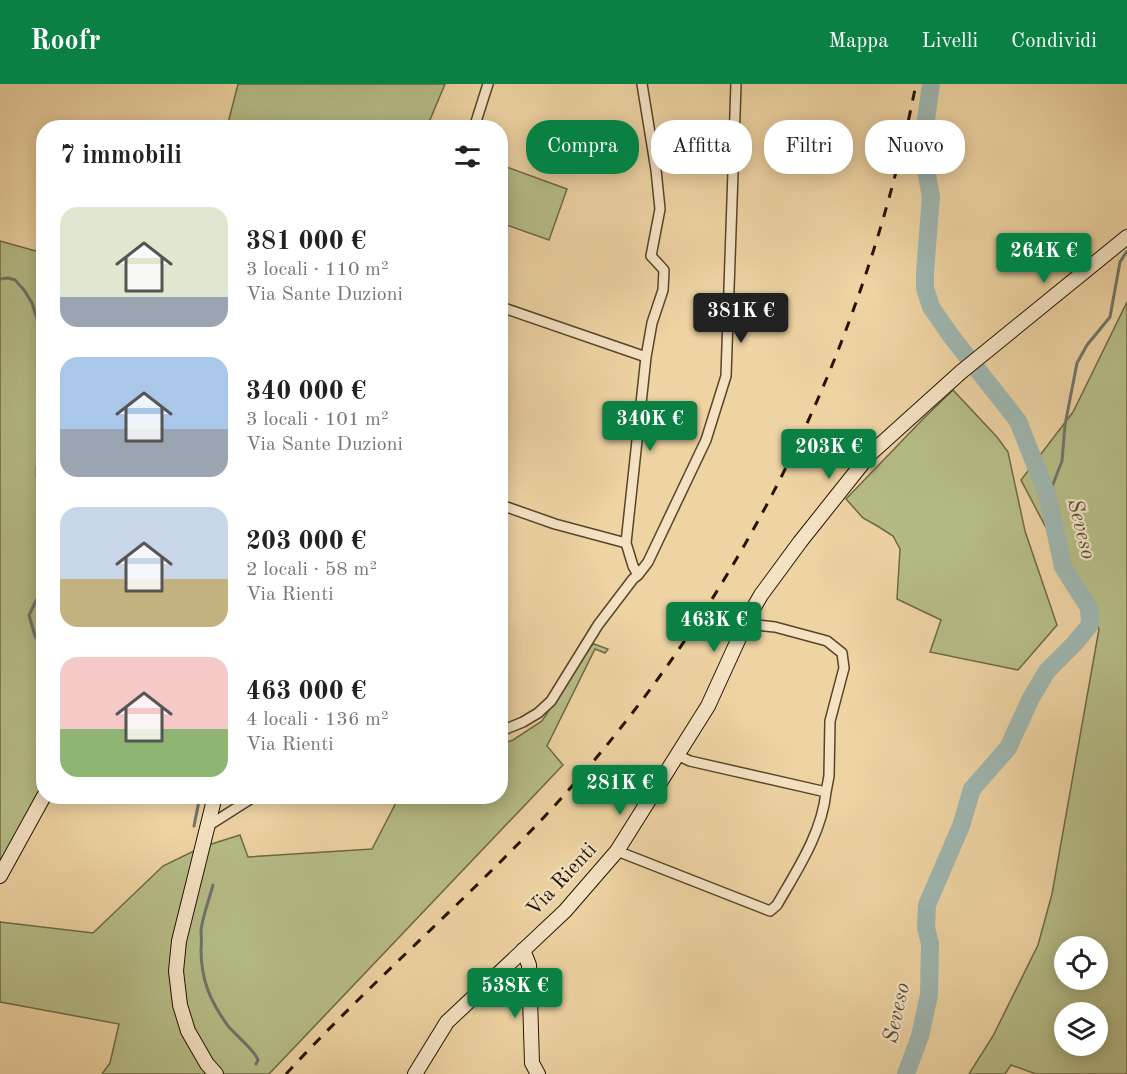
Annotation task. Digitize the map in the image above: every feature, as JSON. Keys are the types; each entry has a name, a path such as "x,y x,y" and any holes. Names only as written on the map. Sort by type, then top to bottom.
{"main road":[{"name":"Via Rienti","path":"415,1074 447,1022 565,911 617,851 708,706 761,595 870,454 961,372 1127,237"},
{"path":"0,876 40,804"},
{"path":"211,1069 188,1030 180,1005 176,970 179,941 213,804"},
{"path":"523,950 529,965 532,1063 538,1074"}],"street":[{"path":"477,120 488,84"},
{"path":"638,575 633,567 626,543 646,357 652,323 663,290 664,270 651,256 660,209 642,84"},
{"path":"508,728 538,713 551,701 598,626 648,562 706,440 726,376 736,84"},
{"path":"508,312 646,357"},
{"path":"508,508 626,543"},
{"path":"617,851 770,911 777,905 810,846 824,809 829,777 830,721 844,668 842,653 827,641 775,627 745,626"},
{"path":"677,755 690,761 826,792"},
{"path":"208,826 242,804"}],"green space":[{"path":"238,84 445,84 430,120 229,120"},
{"path":"508,168 567,189 549,240 508,225"},
{"path":"0,241 36,251 36,804 40,804 0,876"},
{"path":"1127,302 1127,1074 1036,1074 1011,1065 1005,1074 969,1074 993,1036 1038,945 1052,894 1099,629 1021,480 1073,412"},
{"path":"953,390 1008,452 1025,531 1057,625 1018,670 930,652 941,620 897,599 900,549 893,536 863,518 846,499"},
{"path":"594,644 608,649 605,653 595,649 547,746 563,765 269,1074 102,1074 110,1063 119,1024 0,1002 0,922 93,933 163,866 202,847 240,835 248,857 372,849 395,804 508,804 508,742 542,721"}],"waterway":[{"name":"Seveso","path":"906,1074 920,1036 929,995 930,943 926,928 927,905 961,826 972,789 1008,748 1031,698 1047,671 1074,644 1090,622 1089,608 1063,567 1048,497 1018,421 951,336 931,307 925,288 931,197 922,148 931,84"},
{"path":"1048,497 1062,461 1065,425 1077,363 1087,345 1110,317 1120,262 1127,251"},
{"path":"0,279 15,280 32,303 36,315"},
{"path":"36,601 29,615 36,637"},
{"path":"194,826 198,804"},
{"path":"213,885 201,930 201,960 205,980 222,1017 257,1057 256,1064"}],"railway":[{"path":"286,1074 546,815 614,736 676,653 732,566 782,475 825,382 862,285 892,186 916,84"}]}
